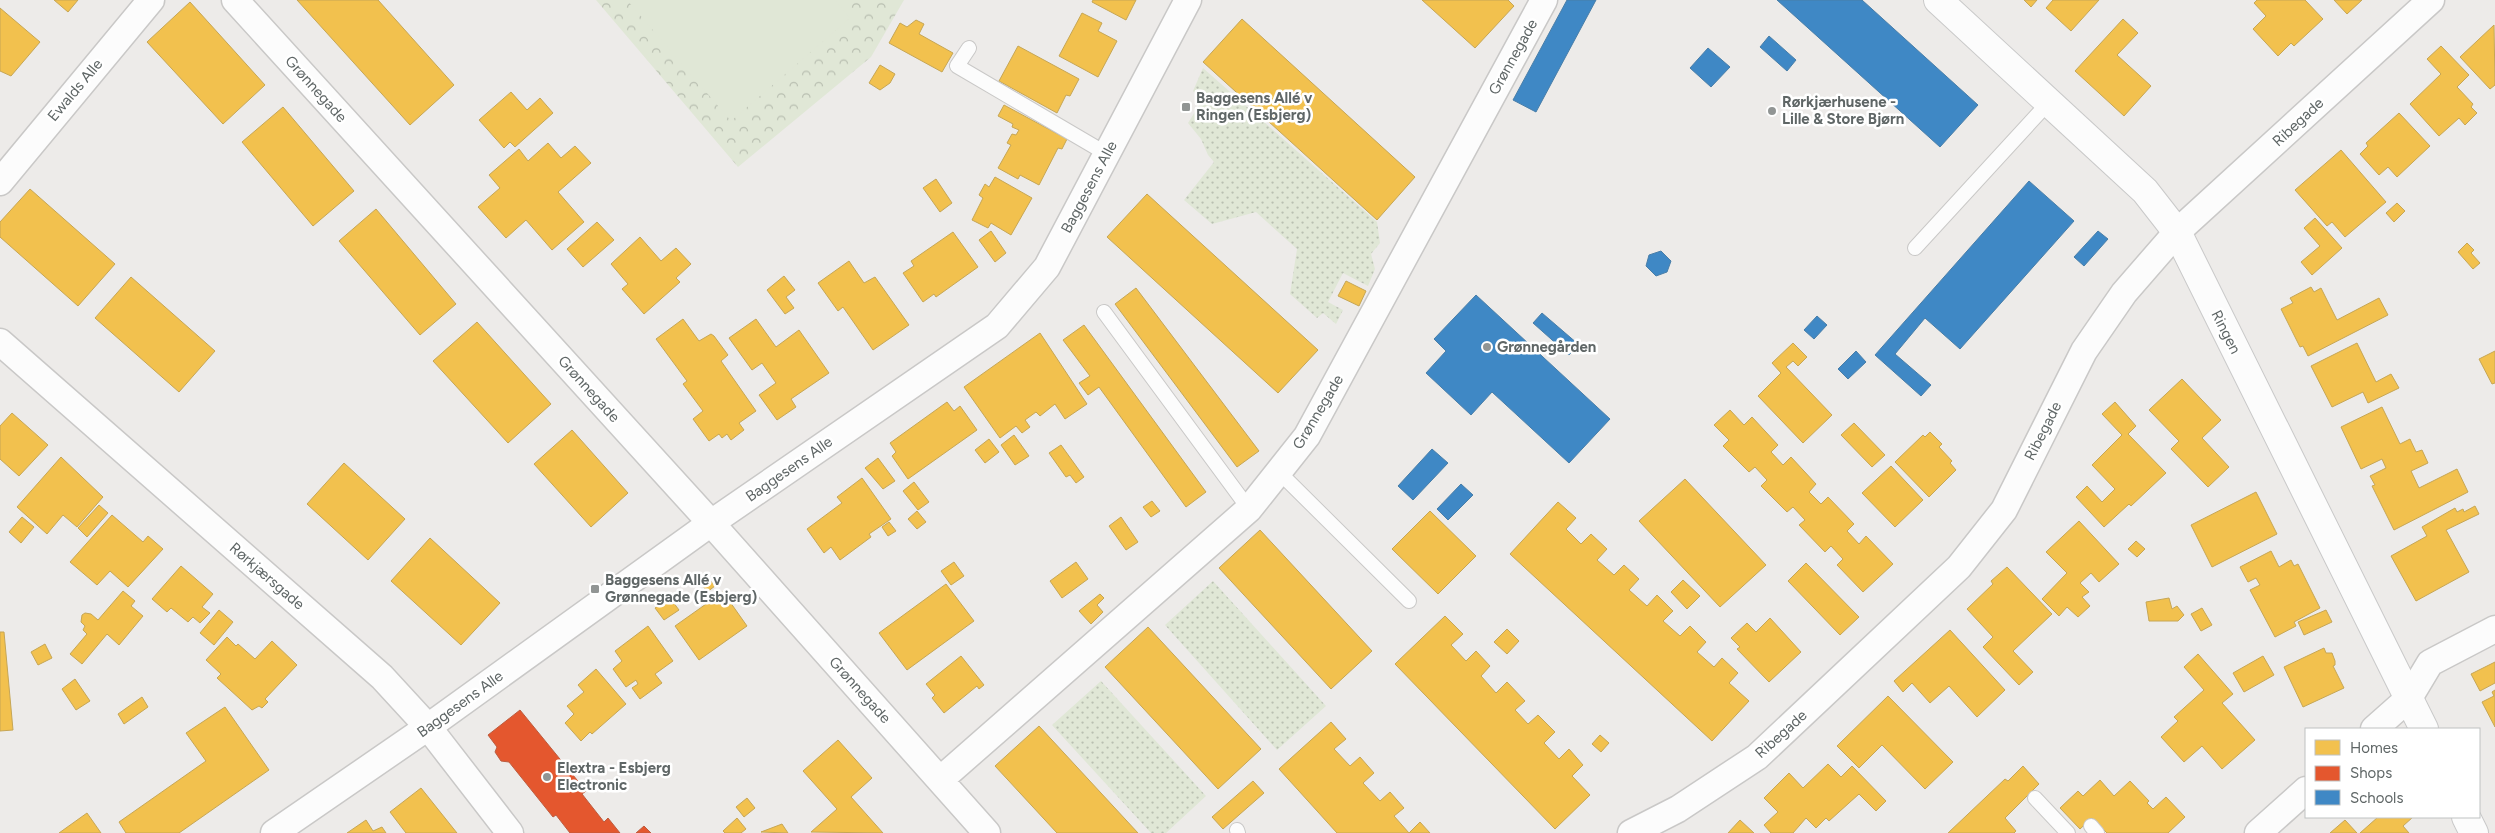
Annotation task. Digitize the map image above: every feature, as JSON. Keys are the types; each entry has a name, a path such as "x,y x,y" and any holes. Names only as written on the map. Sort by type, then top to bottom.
{"street":[{"name":"Ewalds Alle","path":"0,182 150,0"},
{"name":"Grønnegade","path":"235,0 711,523 987,833"},
{"name":"Baggesens Alle","path":"274,833 428,727 711,523 996,326 1047,267 1188,0"},
{"name":"Grønnegade","path":"940,780 1249,510 1307,436 1544,0"},
{"name":"Ringen","path":"1938,0 2145,191 2177,232 2424,728"},
{"name":"Ribegade","path":"1631,833 1678,809 1757,757 1959,567 2004,510 2084,351 2124,293 2177,232 2431,0"},
{"name":"Rørkjærsgade","path":"0,342 382,677 428,727 510,833"},
{"path":"2375,728 2409,698 2430,663 2495,629"},
{"path":"2258,833 2305,791"},
{"path":"2466,818 2474,833"}],"lane":[{"path":"969,48 957,66 1107,154"},
{"path":"1915,248 2048,102"},
{"path":"1104,312 1249,510"},
{"path":"1279,472 1410,601"},
{"path":"2035,798 2068,833"}],"green space":[{"path":"596,0 904,0 871,57 738,167"},
{"path":"627,0 835,0 850,18 731,121"},
{"path":"1203,68 1377,222 1380,243 1371,254 1375,269 1368,286 1343,273 1328,302 1343,310 1336,324 1323,313 1317,318 1290,294 1297,249 1256,212 1212,224 1184,200 1214,162 1208,155 1201,139 1188,123 1203,99 1193,91"},
{"path":"1213,581 1326,706 1277,750 1165,625"},
{"path":"1101,681 1206,796 1166,833 1151,833 1052,725"}],"building: Homes":[{"path":"54,0 78,0 68,12"},
{"path":"297,0 378,0 454,85 410,125"},
{"path":"1093,0 1136,0 1126,20 1092,2"},
{"path":"1422,0 1508,0 1514,6 1475,48"},
{"path":"2024,0 2037,0 2031,7"},
{"path":"2053,0 2099,0 2071,31 2046,8"},
{"path":"2257,0 2305,0 2323,19 2294,46 2291,43 2278,56 2253,29 2266,16 2254,3"},
{"path":"2334,0 2362,0 2347,14"},
{"path":"190,2 265,85 223,124 147,42"},
{"path":"0,8 40,42 11,76 0,71"},
{"path":"1082,13 1102,23 1098,31 1117,41 1098,77 1059,56"},
{"path":"1242,19 1415,177 1377,220 1203,62"},
{"path":"2123,19 2138,33 2117,55 2151,86 2124,116 2075,71"},
{"path":"916,20 924,24 919,34 953,53 942,72 889,43 900,23 907,27"},
{"path":"2494,25 2495,85 2490,89 2460,57"},
{"path":"1018,46 1079,79 1070,96 1066,95 1057,113 999,81"},
{"path":"2441,46 2469,75 2457,87 2473,104 2471,107 2477,113 2465,125 2459,118 2439,136 2410,104 2441,74 2427,59"},
{"path":"880,65 895,74 890,83 880,90 869,83"},
{"path":"511,92 527,110 540,98 553,113 515,147 510,142 504,148 479,120"},
{"path":"1004,105 1067,139 1062,149 1058,148 1039,185 1020,175 1018,179 998,168 1011,145 1007,143 1012,134 1016,135 1019,130 1012,127 1013,124 998,116"},
{"path":"283,107 354,191 313,226 242,142"},
{"path":"2399,113 2430,146 2397,177 2388,167 2379,175 2360,154 2368,146 2366,143"},
{"path":"548,143 561,158 575,146 591,163 558,192 584,222 552,250 526,220 506,238 478,207 500,188 489,175 519,149 528,161"},
{"path":"2341,150 2386,202 2345,237 2332,222 2327,226 2295,190"},
{"path":"995,177 1032,198 1011,235 991,223 988,228 972,220 983,198 979,195 985,184 989,187"},
{"path":"936,179 952,203 940,212 923,188"},
{"path":"30,189 115,264 78,306 0,237 0,222"},
{"path":"1147,194 1318,350 1278,393 1107,237"},
{"path":"2397,203 2405,211 2394,222 2386,213"},
{"path":"376,209 456,304 420,335 339,241"},
{"path":"2315,218 2342,248 2312,275 2301,262 2320,246 2304,228"},
{"path":"597,222 614,240 583,267 567,249"},
{"path":"991,231 1006,253 995,262 979,240"},
{"path":"953,232 978,267 936,297 934,294 923,302 903,273 914,266 911,261"},
{"path":"640,237 661,261 676,248 691,264 676,278 680,282 644,314 622,289 628,284 611,264"},
{"path":"2467,243 2474,250 2471,253 2480,263 2473,269 2458,252"},
{"path":"849,261 864,283 875,277 909,325 873,350 843,307 838,311 818,283"},
{"path":"784,276 795,290 786,297 794,308 785,314 767,290"},
{"path":"131,277 215,351 179,392 95,318"},
{"path":"1346,281 1366,291 1359,306 1338,296"},
{"path":"2311,287 2314,292 2321,288 2337,320 2379,298 2388,315 2308,356 2303,346 2300,347 2281,309 2293,303 2290,298"},
{"path":"1136,288 1259,451 1237,467 1115,304"},
{"path":"683,319 699,341 711,334 714,336 728,355 721,361 756,411 739,423 744,430 731,440 727,434 722,438 719,434 709,441 693,419 703,411 683,384 687,381 656,339"},
{"path":"756,319 776,347 799,330 829,373 791,399 796,407 777,420 759,395 776,383 762,363 752,370 729,338"},
{"path":"477,322 551,404 508,443 433,361"},
{"path":"1084,325 1206,492 1186,507 1099,387 1088,395 1079,383 1090,376 1063,340"},
{"path":"1040,333 1087,404 1065,419 1055,404 1040,416 1036,412 1025,420 1030,427 1022,433 1016,426 1000,438 964,387"},
{"path":"1793,343 1807,357 1798,366 1793,361 1786,367 1832,415 1803,443 1758,396 1781,373 1772,363"},
{"path":"2357,343 2376,382 2391,374 2399,388 2368,403 2363,392 2332,407 2311,366"},
{"path":"2495,351 2495,383 2492,384 2479,359"},
{"path":"2182,379 2221,420 2202,438 2229,467 2208,487 2171,449 2179,441 2149,410"},
{"path":"947,402 954,411 960,406 977,430 908,479 892,456 896,452 890,443"},
{"path":"2115,402 2136,426 2128,434 2166,473 2131,506 2129,504 2104,527 2076,497 2087,486 2102,502 2115,489 2092,465 2122,435 2102,414"},
{"path":"2382,407 2400,444 2410,439 2416,452 2422,450 2428,463 2411,471 2419,488 2457,469 2468,492 2394,530 2372,486 2375,485 2370,476 2386,468 2382,459 2361,469 2341,427"},
{"path":"1730,410 1744,425 1752,417 1778,445 1771,452 1783,465 1791,457 1816,484 1809,492 1821,504 1828,497 1854,524 1847,531 1859,544 1866,536 1893,564 1863,592 1837,565 1843,559 1831,546 1825,552 1799,525 1805,520 1793,507 1787,512 1761,486 1767,480 1755,467 1749,472 1723,446 1729,440 1714,425"},
{"path":"12,413 48,445 19,476 0,459 0,426"},
{"path":"1854,423 1885,455 1872,467 1841,435"},
{"path":"572,430 628,493 591,527 534,464"},
{"path":"1930,432 1942,444 1939,447 1952,461 1950,463 1956,470 1929,497 1895,462 1923,435 1925,437"},
{"path":"1014,435 1029,456 1015,465 1001,445"},
{"path":"989,439 999,452 985,463 975,450"},
{"path":"1061,445 1084,477 1076,483 1070,475 1066,477 1049,453"},
{"path":"61,457 103,497 77,527 63,515 47,534 17,507"},
{"path":"878,458 895,481 883,489 865,468"},
{"path":"344,463 405,519 368,560 307,504"},
{"path":"1891,466 1923,500 1895,527 1862,493"},
{"path":"862,478 891,519 869,534 871,537 840,560 831,547 824,553 807,529 842,503 837,497"},
{"path":"1685,479 1766,565 1720,607 1639,521"},
{"path":"914,482 929,502 918,510 903,491"},
{"path":"2256,492 2277,534 2212,567 2191,525"},
{"path":"1152,501 1160,511 1151,517 1143,507"},
{"path":"1558,502 1576,518 1566,529 1581,544 1591,534 1607,549 1597,560 1614,575 1624,565 1639,579 1629,590 1647,606 1657,595 1673,611 1663,621 1680,636 1690,626 1706,642 1697,652 1714,667 1722,658 1738,673 1729,683 1749,701 1712,741 1510,554"},
{"path":"99,505 108,513 87,537 78,528"},
{"path":"2475,506 2479,514 2446,530 2469,572 2416,601 2391,556 2427,536 2422,527 2455,508 2457,512 2463,509 2464,512"},
{"path":"917,511 926,522 917,529 908,519"},
{"path":"1430,511 1476,556 1438,594 1392,549"},
{"path":"112,515 143,542 148,536 163,549 128,587 110,571 97,585 70,562"},
{"path":"22,517 34,527 21,543 9,532"},
{"path":"1121,517 1138,542 1126,550 1109,526"},
{"path":"2079,521 2119,564 2099,582 2091,573 2080,583 2089,592 2082,597 2090,606 2078,617 2067,607 2059,616 2042,599 2067,573 2046,552"},
{"path":"889,522 896,531 888,536 882,527"},
{"path":"1260,530 1372,651 1331,689 1219,568"},
{"path":"430,538 500,603 461,645 391,581"},
{"path":"2136,541 2145,549 2137,557 2128,549"},
{"path":"2271,551 2279,567 2291,560 2294,566 2298,564 2320,608 2294,622 2296,626 2275,637 2250,590 2260,585 2256,578 2248,582 2240,567"},
{"path":"954,562 964,576 951,585 941,571"},
{"path":"1076,562 1088,579 1062,598 1050,581"},
{"path":"1806,563 1859,617 1840,635 1788,581"},
{"path":"181,566 213,594 202,607 210,613 200,623 193,617 188,622 171,608 167,612 152,599"},
{"path":"2007,567 2052,614 2013,651 2033,672 2019,685 1983,647 1993,637 1967,609 1993,584 1991,581"},
{"path":"710,580 715,586 707,592 703,586"},
{"path":"1683,580 1700,596 1687,609 1671,592"},
{"path":"946,584 974,621 907,670 879,633"},
{"path":"123,591 135,601 131,606 143,616 119,645 107,634 82,664 70,654 87,634 83,630 85,626 81,622 82,615 85,613 91,614 98,620"},
{"path":"723,592 747,626 699,660 675,626"},
{"path":"1100,594 1104,598 1097,605 1103,612 1091,624 1079,611"},
{"path":"670,598 679,610 664,620 655,608"},
{"path":"2169,598 2172,609 2177,606 2184,615 2178,621 2149,621 2146,602"},
{"path":"2202,608 2212,625 2201,631 2191,614"},
{"path":"219,610 233,622 214,645 200,633"},
{"path":"2326,610 2332,622 2304,635 2298,622"},
{"path":"1445,616 1463,634 1451,645 1466,661 1476,651 1490,666 1481,676 1496,693 1507,682 1525,701 1515,710 1528,724 1538,715 1555,732 1544,743 1559,759 1569,749 1583,765 1572,776 1590,795 1555,829 1395,664"},
{"path":"1770,618 1801,652 1769,682 1737,649 1740,647 1731,638 1747,623 1756,632"},
{"path":"648,626 673,661 655,674 662,683 640,699 632,688 638,684 636,680 626,687 613,669 622,661 615,651"},
{"path":"1148,627 1261,749 1218,789 1105,667"},
{"path":"1507,629 1519,641 1507,654 1494,642"},
{"path":"1950,630 2005,690 1977,717 1949,686 1930,703 1912,683 1903,692 1894,681"},
{"path":"0,632 4,632 13,730 0,731"},
{"path":"227,637 236,646 238,644 255,659 272,641 297,665 265,699 268,702 262,708 259,706 252,710 217,678 221,674 206,660"},
{"path":"45,644 52,658 38,665 31,652"},
{"path":"2324,648 2326,653 2332,653 2335,661 2333,666 2344,688 2303,707 2284,667"},
{"path":"2198,654 2233,694 2222,703 2255,740 2222,769 2202,746 2184,762 2161,737 2178,721 2174,717 2204,690 2184,667"},
{"path":"961,656 984,685 979,689 977,686 944,713 932,698 935,695 926,684"},
{"path":"2263,656 2274,675 2244,692 2233,673"},
{"path":"2495,662 2495,683 2480,691 2471,674"},
{"path":"596,669 626,704 592,734 590,732 581,741 565,723 574,714 567,706 584,692 578,685"},
{"path":"75,679 90,701 76,710 62,689"},
{"path":"2495,690 2495,727 2482,702 2494,696 2492,692"},
{"path":"1888,696 1953,762 1925,789 1882,745 1859,768 1837,746"},
{"path":"142,697 148,707 124,724 118,714"},
{"path":"225,707 269,770 179,833 126,833 119,822 206,761 186,733"},
{"path":"1331,722 1346,739 1334,749 1350,766 1360,757 1374,773 1363,783 1380,801 1390,792 1404,808 1394,816 1409,833 1337,833 1279,769"},
{"path":"1039,726 1138,833 1057,833 995,766"},
{"path":"1600,735 1609,743 1601,752 1592,744"},
{"path":"838,740 872,778 851,797 883,833 811,832 837,809 803,771"},
{"path":"1828,764 1841,777 1852,766 1886,801 1876,811 1859,794 1829,821 1826,818 1816,828 1806,818 1793,833 1771,833 1764,825 1778,812 1764,798 1789,773 1803,788"},
{"path":"2023,766 2039,784 2005,818 2016,831 2014,833 1948,833 2005,779 2008,781"},
{"path":"2100,780 2114,796 2130,781 2149,801 2147,803 2153,809 2166,797 2185,817 2168,833 2107,833 2092,818 2080,829 2060,808 2078,791 2083,796"},
{"path":"1253,781 1264,793 1223,829 1212,817"},
{"path":"421,788 457,833 406,833 390,812"},
{"path":"747,798 755,808 744,817 736,807"},
{"path":"87,813 101,833 59,833"},
{"path":"737,818 746,829 741,833 725,833 723,831"},
{"path":"2377,818 2412,818 2403,826 2409,833 2360,833"},
{"path":"366,820 373,831 382,827 386,833 347,833"},
{"path":"1740,820 1754,833 1728,833"},
{"path":"2345,820 2357,833 2330,833"},
{"path":"1420,822 1430,833 1409,833"},
{"path":"782,824 788,833 761,832"}],"building: Shops":[{"path":"520,710 586,791 582,794 604,822 608,818 620,833 570,833 556,815 553,817 509,762 501,761 495,752 497,747 488,735"},
{"path":"644,826 651,833 636,833"}],"building: Schools":[{"path":"1567,0 1596,0 1536,112 1513,100"},
{"path":"1777,0 1862,0 1978,105 1940,147"},
{"path":"1769,36 1796,60 1787,71 1760,47"},
{"path":"1708,48 1730,67 1711,87 1690,68"},
{"path":"2029,181 2074,221 1960,349 1925,318 1895,354 1931,385 1921,396 1875,355"},
{"path":"2098,231 2108,239 2084,266 2074,257"},
{"path":"1661,251 1671,261 1667,272 1656,276 1646,266 1649,255"},
{"path":"1476,295 1610,419 1569,463 1492,392 1471,415 1426,373 1446,351 1434,339"},
{"path":"1542,313 1578,344 1569,355 1533,323"},
{"path":"1817,316 1827,325 1814,339 1804,330"},
{"path":"1856,351 1866,362 1848,379 1838,369"},
{"path":"1432,449 1448,463 1413,500 1398,486"},
{"path":"1461,484 1473,495 1448,520 1437,509"}],"place":[{"name":"Baggesens Allé v Ringen (Esbjerg)","path":"1186,107"},
{"name":"Rørkjærhusene - Lille & Store Bjørn","path":"1772,111"},
{"name":"Grønnegården","path":"1487,347"},
{"name":"Baggesens Allé v Grønnegade (Esbjerg)","path":"595,589"},
{"name":"Elextra - Esbjerg Electronic","path":"547,777"}]}
